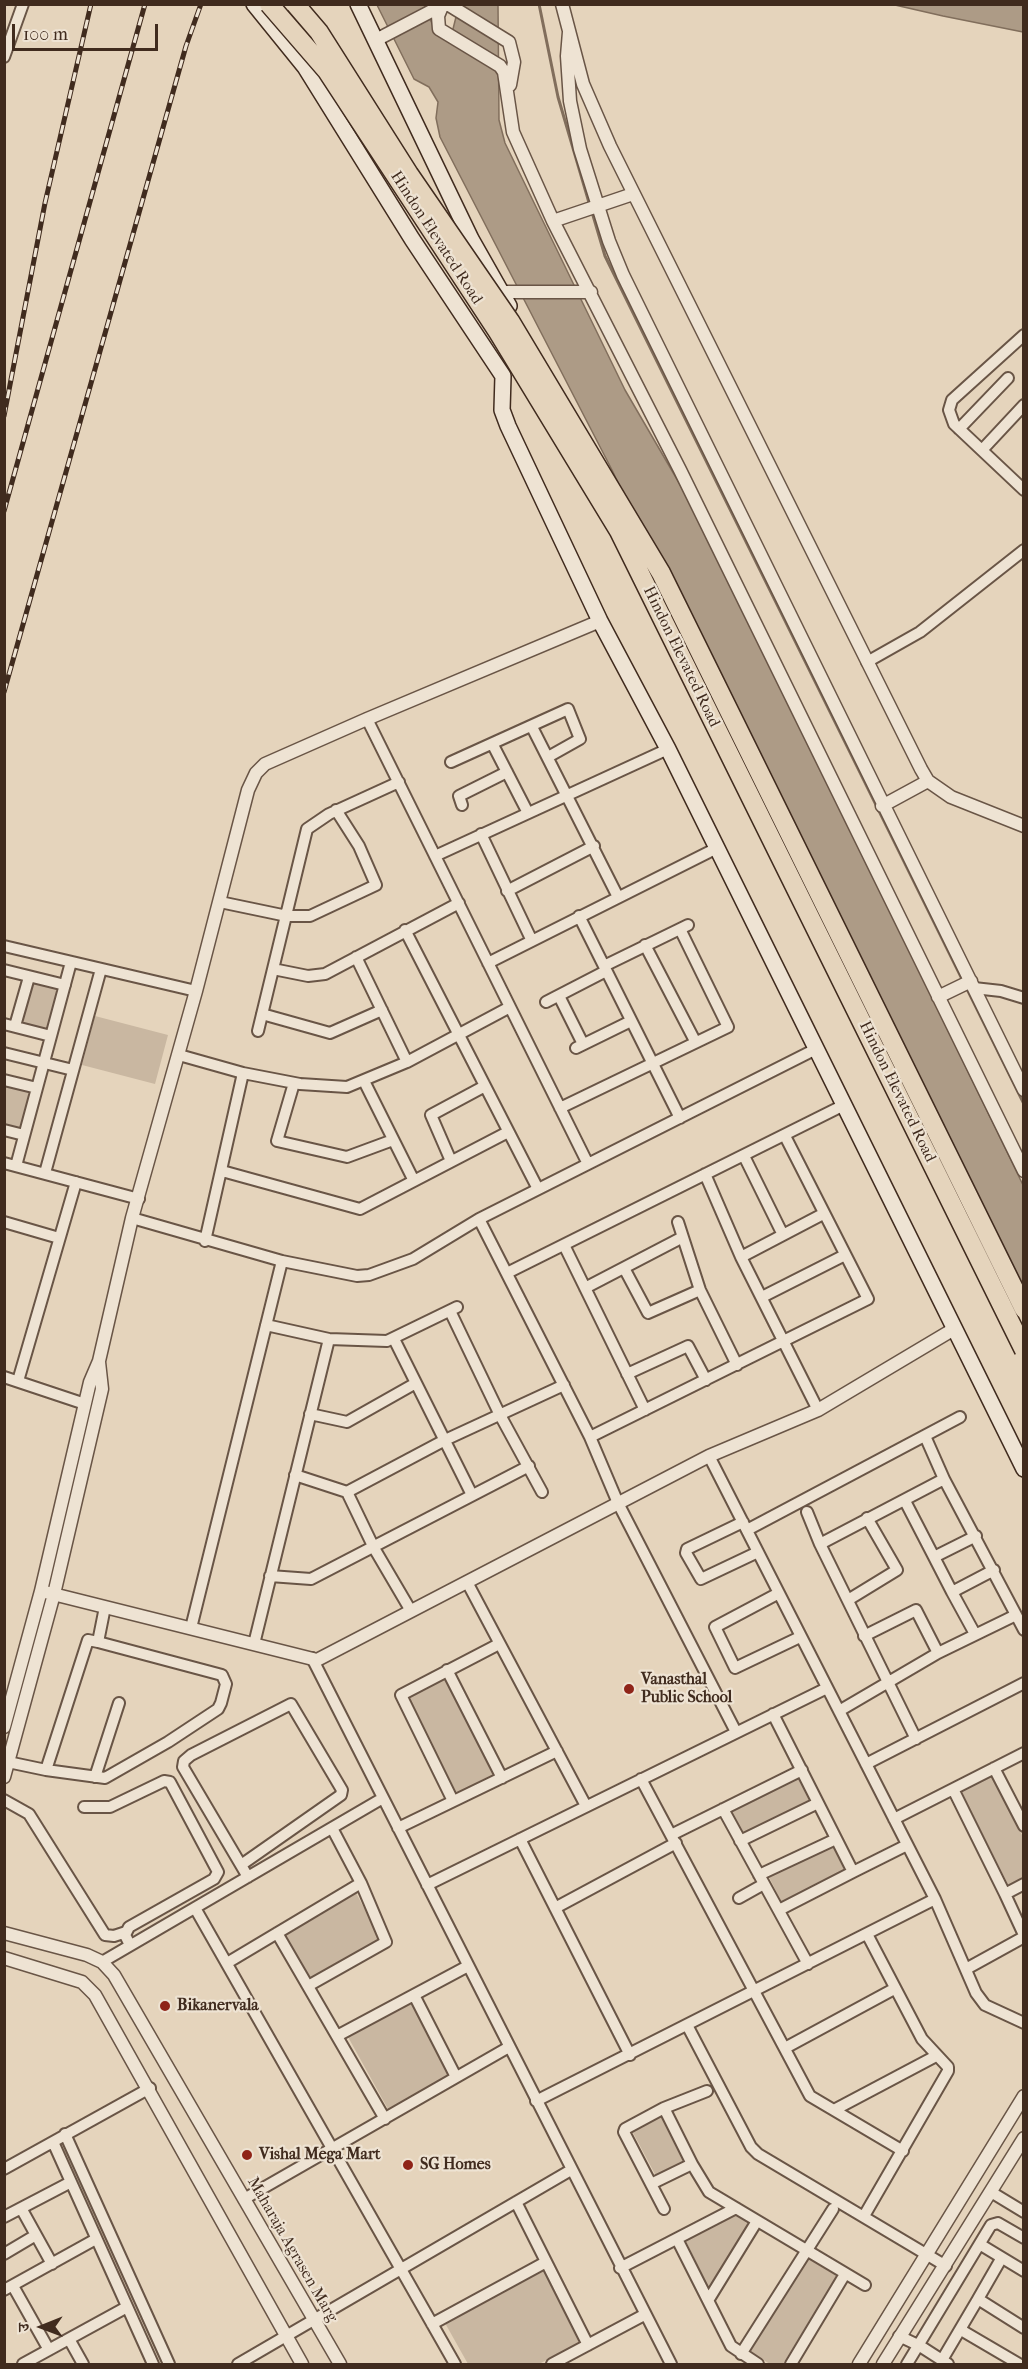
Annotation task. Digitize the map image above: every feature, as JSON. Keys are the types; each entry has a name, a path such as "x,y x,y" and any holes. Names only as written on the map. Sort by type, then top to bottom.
{"highway":[{"name":"Hindon Elevated Road","path":"269,4 327,71 498,332 619,531 1023,1350"},
{"name":"Hindon Elevated Road","path":"295,4 319,33 409,174 510,321 661,573 1023,1309"}],"main road":[{"path":"254,4 305,67 404,227 503,376 502,410 508,426 600,621 668,748 1023,1468"},
{"path":"358,4 381,38 452,199 528,337 515,363 503,376"},
{"path":"404,227 452,199"}],"street":[{"path":"4,57 22,4"},
{"path":"562,4 568,32 590,103 633,194 928,781 951,797 1023,826"},
{"path":"381,38 444,6"},
{"path":"444,6 438,16 439,29 500,66 506,76 513,132 587,292 1023,1171"},
{"path":"444,6 507,40 511,46 514,62 509,91"},
{"path":"568,32 570,101 580,150 609,241 623,275 1023,1090"},
{"path":"554,220 633,194"},
{"path":"505,292 587,292"},
{"path":"1023,335 950,404 950,418 959,429 1023,490"},
{"path":"959,429 1008,378"},
{"path":"982,450 1023,405"},
{"path":"867,662 928,626 1023,550"},
{"path":"4,1727 42,1591 90,1382 99,1361 132,1218 179,1055 248,790 256,773 265,764 367,718 600,621"},
{"path":"451,762 493,746 564,710 571,712 580,739 548,757"},
{"path":"367,718 588,1164"},
{"path":"532,727 568,794 618,897"},
{"path":"493,746 528,813"},
{"path":"435,855 668,748"},
{"path":"462,805 459,796 507,772"},
{"path":"882,806 928,781"},
{"path":"258,1031 307,829 336,810 399,782"},
{"path":"220,902 287,916 310,916 376,885 359,846 336,810"},
{"path":"481,834 532,941"},
{"path":"507,891 594,846"},
{"path":"488,963 717,848"},
{"path":"273,969 320,976 459,903"},
{"path":"579,916 680,1118"},
{"path":"546,1002 645,945 684,927 728,1027 560,1108"},
{"path":"405,930 538,1189"},
{"path":"645,945 695,1041"},
{"path":"4,946 196,991"},
{"path":"356,957 407,1062"},
{"path":"16,1166 71,962"},
{"path":"45,1173 101,969"},
{"path":"4,970 65,985"},
{"path":"29,977 10,1025 51,1036"},
{"path":"938,997 970,984 1023,998"},
{"path":"559,996 579,1046 631,1021"},
{"path":"179,1055 243,1073 294,1083 337,1088 364,1081 407,1062 510,1007"},
{"path":"262,1014 330,1033 382,1010"},
{"path":"132,1218 282,1261 357,1276 369,1275 413,1259 479,1219 816,1049"},
{"path":"4,1053 73,1070"},
{"path":"206,1241 243,1073"},
{"path":"4,1080 37,1088"},
{"path":"364,1081 414,1181"},
{"path":"294,1083 277,1140 347,1157 393,1140"},
{"path":"451,1161 431,1115 485,1086"},
{"path":"507,1273 844,1105"},
{"path":"4,1130 24,1135"},
{"path":"222,1171 356,1209 364,1208 508,1132"},
{"path":"590,1437 868,1299 822,1214 785,1136"},
{"path":"744,1156 783,1234"},
{"path":"4,1163 139,1199"},
{"path":"705,1174 741,1257 818,1410"},
{"path":"18,1381 76,1182"},
{"path":"741,1257 822,1214"},
{"path":"479,1219 590,1437 618,1503 736,1732"},
{"path":"4,1222 59,1238"},
{"path":"678,1222 681,1238 700,1290 737,1365"},
{"path":"585,1288 681,1238"},
{"path":"564,1245 645,1410"},
{"path":"762,1297 845,1255"},
{"path":"191,1628 282,1261"},
{"path":"624,1268 648,1313 700,1290"},
{"path":"266,1324 328,1339 379,1342 394,1339 453,1309 500,1415 542,1492"},
{"path":"42,1591 317,1660 709,1456 818,1410 954,1329"},
{"path":"254,1644 328,1339"},
{"path":"394,1339 472,1496"},
{"path":"627,1374 688,1346 706,1380"},
{"path":"4,1777 54,1594 102,1389 99,1361"},
{"path":"4,1377 85,1404"},
{"path":"310,1414 346,1422 416,1383"},
{"path":"295,1475 347,1492 445,1440 564,1384"},
{"path":"758,1552 701,1579 686,1553 687,1549 745,1526 960,1417"},
{"path":"925,1436 944,1479 994,1570 1023,1630"},
{"path":"709,1456 935,1899 980,2000 1023,2024"},
{"path":"270,1576 311,1579 529,1466"},
{"path":"820,1544 944,1479"},
{"path":"347,1492 374,1548 411,1611"},
{"path":"905,1501 975,1634"},
{"path":"807,1512 864,1636 916,1739"},
{"path":"848,1600 897,1570 867,1518"},
{"path":"934,1557 976,1536"},
{"path":"952,1592 994,1570"},
{"path":"466,1582 586,1806"},
{"path":"779,1593 714,1627 735,1668 800,1637"},
{"path":"98,1642 105,1607"},
{"path":"864,1636 916,1610 938,1653"},
{"path":"839,1711 938,1653 1016,1615"},
{"path":"8,1762 46,1770 105,1778 218,1709 226,1684 222,1675 87,1640 46,1770"},
{"path":"453,1801 401,1695 499,1644"},
{"path":"312,1658 670,2364"},
{"path":"447,1670 502,1778"},
{"path":"866,1764 1023,1683"},
{"path":"427,1885 827,1688"},
{"path":"95,1777 119,1703"},
{"path":"241,1865 341,1795 342,1790 291,1704 191,1755 184,1761 183,1767 248,1877"},
{"path":"773,1714 853,1872"},
{"path":"398,1828 557,1751"},
{"path":"894,1819 1023,1753"},
{"path":"994,1768 1023,1826"},
{"path":"555,1908 723,1809 802,1770"},
{"path":"641,1779 810,2096 903,2151"},
{"path":"84,1807 110,1807 164,1781 170,1782 218,1872 214,1879 129,1927 126,1932 130,1945"},
{"path":"953,1789 1005,1894 1023,1936 966,1969"},
{"path":"4,1933 102,1962 383,1798"},
{"path":"4,1800 29,1814 105,1935 126,1932"},
{"path":"740,1841 818,1803"},
{"path":"723,1809 808,1964"},
{"path":"308,1986 386,1942 361,1883 332,1828"},
{"path":"520,1839 630,2055"},
{"path":"739,1898 762,1880 836,1839"},
{"path":"779,1910 908,1845"},
{"path":"227,1963 361,1883"},
{"path":"1005,1894 1023,1884"},
{"path":"536,2102 935,1899"},
{"path":"195,1908 455,2364"},
{"path":"277,1933 385,2118"},
{"path":"864,2216 948,2076 948,2067 922,2038 894,1989 867,1934"},
{"path":"4,1958 82,1982 95,1995 150,2088 302,2364"},
{"name":"Maharaja Agrasen Marg","path":"102,1962 114,1976 340,2364"},
{"path":"337,2036 468,1966"},
{"path":"785,2048 894,1989"},
{"path":"414,1995 456,2077"},
{"path":"687,2025 754,2151 946,2266"},
{"path":"244,2199 509,2047"},
{"path":"834,2110 936,2055"},
{"path":"4,2169 150,2088"},
{"path":"664,2209 624,2132 628,2126 664,2108 707,2091"},
{"path":"859,2364 1023,2096"},
{"path":"664,2108 706,2189 865,2285"},
{"path":"65,2134 169,2364"},
{"path":"883,2364 946,2266 1023,2138"},
{"path":"52,2142 150,2363"},
{"path":"651,2184 692,2164"},
{"path":"238,2364 571,2170"},
{"path":"4,2217 71,2182"},
{"path":"991,2192 1023,2212"},
{"path":"516,2202 588,2345"},
{"path":"21,2208 52,2264"},
{"path":"620,2268 736,2208"},
{"path":"741,2354 833,2209"},
{"path":"709,2299 757,2221"},
{"path":"907,2364 994,2224 1023,2238"},
{"path":"4,2254 36,2235"},
{"path":"49,2350 9,2288 96,2239"},
{"path":"677,2239 731,2346 758,2364"},
{"path":"981,2245 1023,2271"},
{"path":"899,2336 945,2362 1001,2259"},
{"path":"432,2324 546,2262"},
{"path":"791,2364 845,2274"},
{"path":"978,2299 1023,2328"},
{"path":"23,2364 127,2307"},
{"path":"552,2364 644,2315"},
{"path":"961,2330 1019,2364"},
{"path":"69,2339 83,2364"}],"shaded area":[{"path":"377,5 424,5 437,35 452,33 459,5 498,5 499,120 505,143 625,390 703,524 1023,1185 1023,1314 887,1045 612,470 440,137 436,118 438,102 429,87 414,79"},
{"path":"895,5 1023,5 1023,32 943,16"},
{"path":"32,982 59,989 48,1030 21,1023"},
{"path":"95,1016 168,1035 155,1084 82,1065"},
{"path":"4,1085 32,1090 21,1131 5,1127"},
{"path":"446,1676 495,1775 456,1794 408,1695"},
{"path":"800,1774 813,1800 742,1836 729,1810"},
{"path":"993,1775 1023,1837 1023,1878 1008,1886 961,1790"},
{"path":"835,1844 848,1870 782,1903 769,1877"},
{"path":"356,1893 382,1941 310,1980 284,1933"},
{"path":"411,2002 450,2074 388,2109 348,2037"},
{"path":"662,2114 686,2160 656,2176 631,2129"},
{"path":"735,2212 752,2223 708,2287 685,2239"},
{"path":"807,2258 837,2276 783,2364 770,2364 750,2352"},
{"path":"543,2270 581,2342 539,2364 468,2364 445,2323"}],"waterway":[{"path":"539,4 558,97 590,206"},
{"path":"592,212 605,256 963,981"},
{"path":"966,987 1024,1104"}],"railway":[{"path":"4,416 45,203 91,4"},
{"path":"4,511 145,4"},
{"path":"4,692 186,46 201,4"}],"place":[{"name":"Vanasthal Public School","path":"629,1689"},
{"name":"Bikanervala","path":"165,2006"},
{"name":"Vishal Mega Mart","path":"247,2155"},
{"name":"SG Homes","path":"408,2165"}]}
